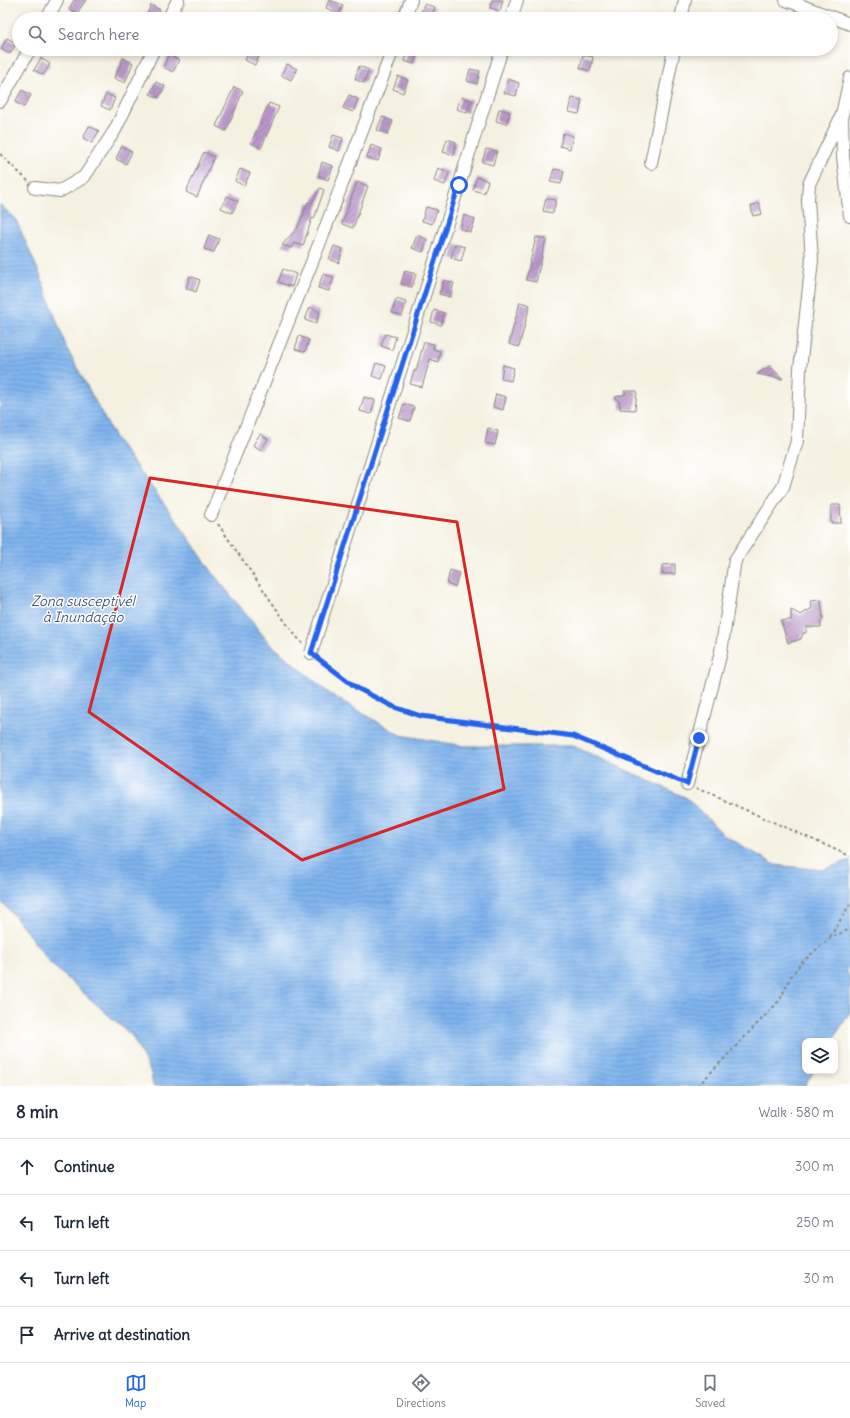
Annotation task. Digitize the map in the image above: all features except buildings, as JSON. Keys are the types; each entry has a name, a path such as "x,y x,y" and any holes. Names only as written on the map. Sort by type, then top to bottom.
{"lane":[{"path":"51,12 57,0"},
{"path":"172,12 178,0"},
{"path":"407,12 411,0"},
{"path":"513,12 517,0"},
{"path":"682,12 685,0"},
{"path":"786,0 818,12"},
{"path":"838,20 850,24"},
{"path":"0,101 26,56"},
{"path":"35,188 60,191 84,177 115,130 151,56"},
{"path":"212,515 322,237 390,56"},
{"path":"311,653 500,56"},
{"path":"651,163 673,56"},
{"path":"687,784 721,652 735,560 783,487 797,441 800,370 812,260 808,200 809,184 842,115 850,78"},
{"path":"842,115 850,216"}],"path":[{"path":"0,154 35,188"},
{"path":"212,515 291,630 311,653 357,688 394,707 421,716 573,736 687,784 850,856"},
{"path":"830,938 850,904"},
{"path":"698,1086 780,1000 790,978 802,962 830,938 850,929"}],"highlighted area":[{"path":"150,478 457,522 504,789 302,860 89,712"}],"water":[{"name":"Zona susceptivél à Inundação","path":"0,204 16,220 40,275 67,349 115,438 174,517 215,576 269,643 330,694 400,735 464,746 573,746 687,798 724,835 775,865 822,870 850,860 850,965 847,971 850,981 850,1012 834,1038 802,1038 802,1074 812,1074 805,1086 153,1086 151,1073 132,1036 50,963 17,919 0,900"}],"route":[{"path":"459,185 311,653 357,688 394,707 421,716 573,736 687,784 699,738"}]}
